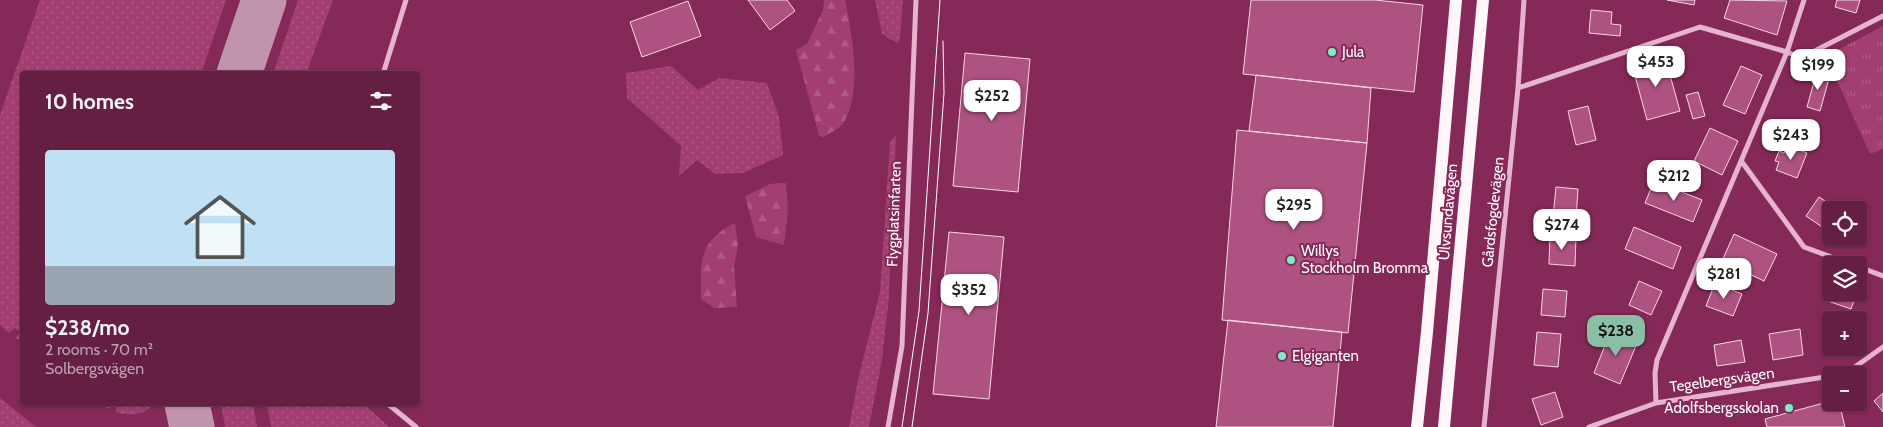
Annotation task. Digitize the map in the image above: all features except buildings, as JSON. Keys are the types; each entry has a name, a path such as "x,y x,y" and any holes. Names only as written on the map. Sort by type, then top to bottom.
{"main road":[{"name":"Ulvsundavägen","path":"1417,427 1456,0"},
{"name":"Ulvsundavägen","path":"1444,427 1483,0"}],"street":[{"path":"384,71 406,0"},
{"name":"Flygplatsinfarten","path":"888,427 902,346 916,0"},
{"name":"Gårdsfogdevägen","path":"1484,427 1518,88 1524,0"},
{"path":"1656,403 1655,372 1658,360 1787,52 1804,0"},
{"path":"1518,88 1700,27 1787,52 1801,58 1883,16"},
{"path":"1742,162 1804,247 1828,256"},
{"path":"1867,270 1883,276"},
{"path":"1856,366 1883,347"},
{"name":"Tegelbergsvägen","path":"1589,427 1656,403 1822,377"},
{"path":"390,406 416,427"}],"green space":[{"path":"40,0 226,0 202,71 20,71 20,332 15,328 9,333 0,325 0,115"},
{"path":"298,0 333,0 307,71 274,71"},
{"path":"824,0 845,0 853,45 855,78 850,109 844,122 823,138 819,135 796,50 807,44 823,10"},
{"path":"875,0 903,0 900,40 897,43 882,34"},
{"path":"1883,26 1883,149 1870,154 1826,56"},
{"path":"671,66 698,90 719,78 767,83 779,117 783,155 743,173 715,174 697,160 679,176 681,146 627,98 626,73"},
{"path":"896,135 889,296 882,360 869,427 849,427 859,375 880,292 890,142"},
{"path":"786,183 788,210 784,245 756,237 745,196 770,184"},
{"path":"735,223 738,245 734,266 737,307 714,308 701,299 701,274 704,254 714,237"},
{"path":"20,332 20,341 16,338"},
{"path":"0,398 36,427 0,427"},
{"path":"116,406 152,406 146,411 136,414 115,412 117,407"},
{"path":"221,406 253,406 257,427 225,427"},
{"path":"267,406 366,406 389,427 271,427"}],"taxiway":[{"path":"240,71 264,0"},
{"path":"187,406 192,427"}],"tram line":[{"path":"902,427 919,311 940,0"},
{"path":"912,427 928,313 944,93 943,41"}],"place":[{"name":"Jula","path":"1332,52"},
{"name":"Willys Stockholm Bromma","path":"1291,260"},
{"name":"Elgiganten","path":"1282,356"},
{"name":"Adolfsbergsskolan","path":"1789,408"}]}
